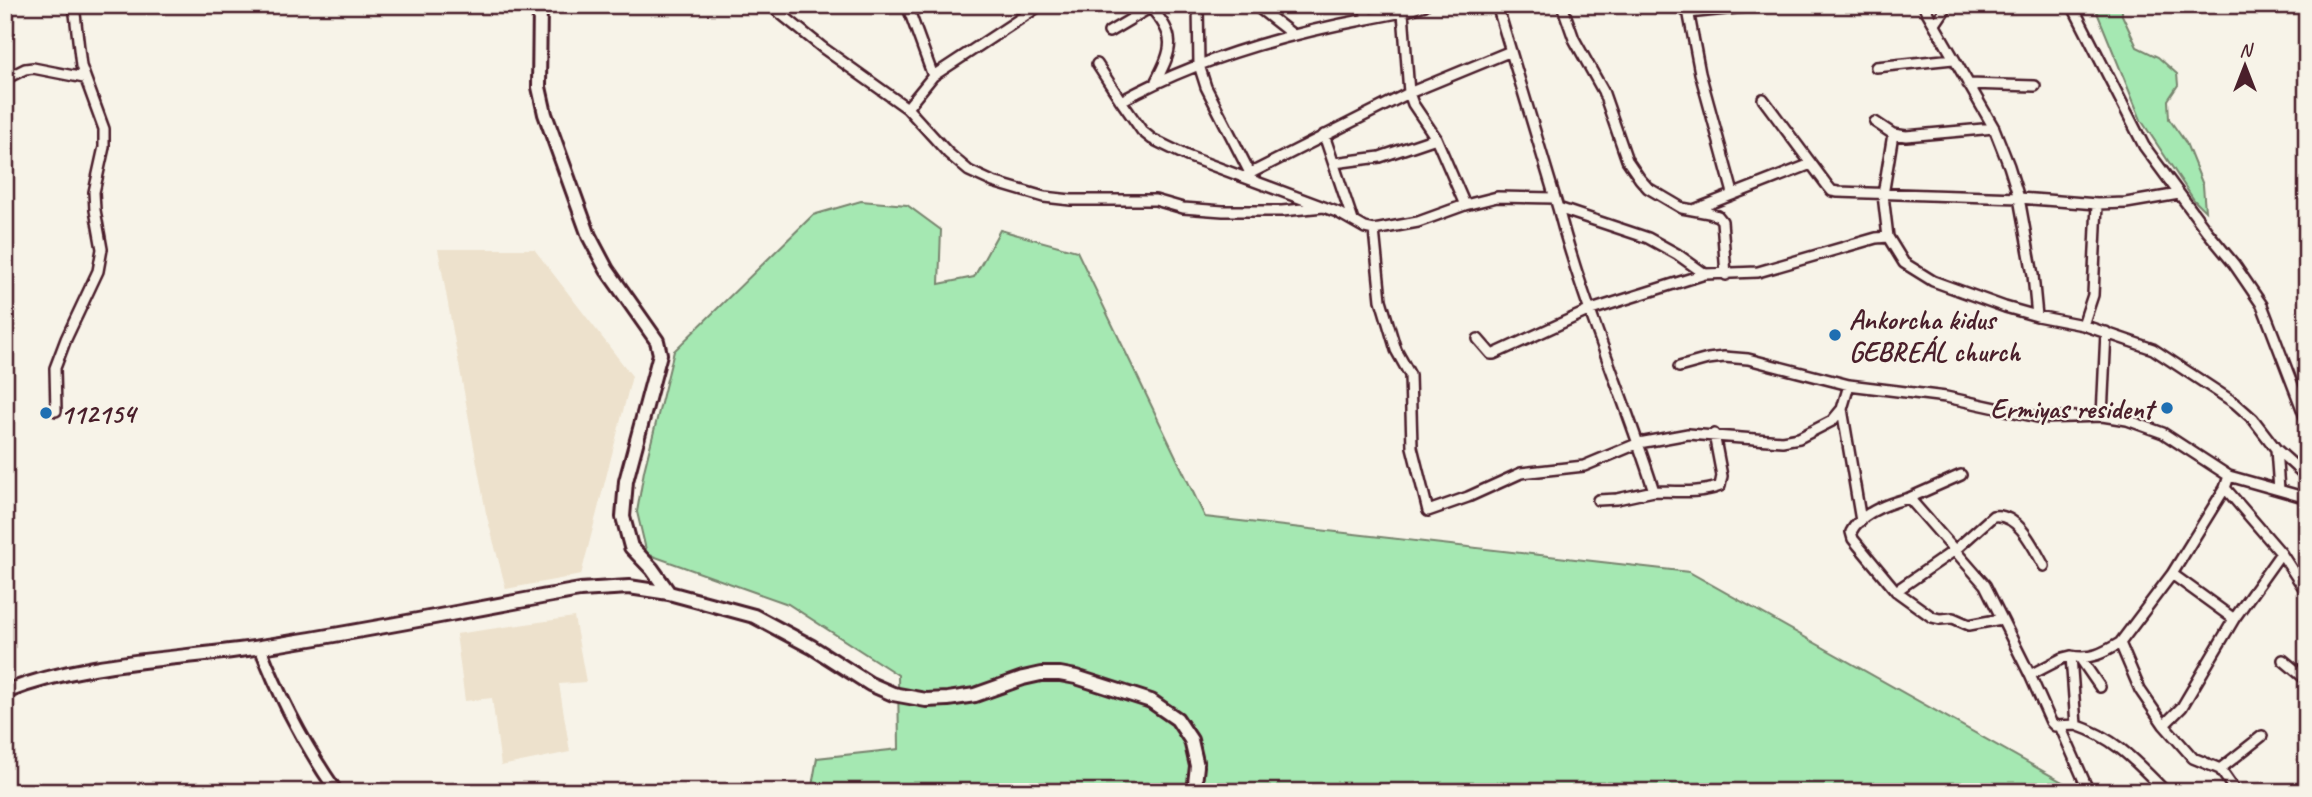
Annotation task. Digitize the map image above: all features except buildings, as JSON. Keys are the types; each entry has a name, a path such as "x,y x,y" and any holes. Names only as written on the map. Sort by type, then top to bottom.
{"main road":[{"path":"540,5 539,87 545,114 589,236 607,270 657,341 660,354 625,481 623,517 631,547 652,569 669,593"},
{"path":"5,692 53,675 83,668 260,647 580,590 629,587 669,593 754,616 812,647 870,684 893,694 926,700 948,699 975,695 1023,678 1060,674 1151,701 1177,719 1191,740 1197,766 1194,792"}],"street":[{"path":"56,411 55,368 102,261 94,192 105,136 84,78 74,5"},
{"path":"770,5 823,48 907,108 948,153 969,171 993,182 1044,197 1096,201 1146,199 1183,208 1282,211 1324,207"},
{"path":"907,5 933,76"},
{"path":"907,108 933,76 1041,5"},
{"path":"1198,5 1199,65 1206,87 1247,175"},
{"path":"1255,5 1292,34"},
{"path":"1364,5 1367,19"},
{"path":"1121,101 1156,81 1292,34 1403,12 1425,5"},
{"path":"1497,5 1571,259 1654,491"},
{"path":"1562,5 1574,39 1603,91 1633,170 1648,188 1682,208 1718,216 1722,221 1726,275"},
{"path":"1678,5 1688,9 1765,5"},
{"path":"1923,5 1994,128 2019,198 2033,275 2037,316"},
{"path":"1935,24 1948,5"},
{"path":"2071,5 2144,146 2259,299 2307,422"},
{"path":"1109,32 1152,6 1168,29 1171,41 1169,57 1156,81"},
{"path":"1688,9 1706,95 1733,193"},
{"path":"1403,12 1409,93 1413,104 1436,138 1465,205"},
{"path":"1247,175 1409,93 1511,51"},
{"path":"1876,67 1953,59"},
{"path":"1097,64 1142,131 1152,139 1187,156 1247,175 1324,207 1365,228 1374,230 1418,222 1497,197 1555,198"},
{"path":"5,79 25,68 84,78"},
{"path":"1968,83 2035,86"},
{"path":"1763,99 1832,191 1850,194 2019,198 2097,204 2126,203 2179,194"},
{"path":"1875,122 1893,134 1926,135 1994,128"},
{"path":"1893,134 1884,195 1888,237 1904,263 1933,281 2037,316 2083,325 2153,349 2235,403 2253,419 2276,449 2307,477"},
{"path":"1324,135 1353,221"},
{"path":"1334,163 1380,157 1436,138"},
{"path":"1694,210 1811,164"},
{"path":"2083,325 2092,295 2097,204"},
{"path":"1558,208 1648,238 1705,274"},
{"path":"1374,230 1381,300 1396,349 1410,375 1412,447 1427,511 1468,497 1521,473 1584,466 1639,443 1688,434 1782,441 1798,439 1832,421 1842,409 1849,385"},
{"path":"1478,339 1494,354 1588,311 1705,274 1726,275 1784,267 1875,238 1888,237"},
{"path":"2102,416 2106,332"},
{"path":"1679,367 1708,359 1736,358 1849,385 1946,397 2042,418 2102,416 2127,420 2163,433 2229,476 2307,498"},
{"path":"1842,409 1861,521"},
{"path":"1598,500 1654,491 1700,490 1720,486 1722,476 1714,434"},
{"path":"2276,449 2279,491"},
{"path":"1961,475 1879,508 1851,532 1853,539 1896,591 1933,617 1953,618 1969,625 2001,619"},
{"path":"2030,676 2063,658 2097,656 2120,643 2172,574 2225,488 2229,476"},
{"path":"2225,488 2281,553 2307,593"},
{"path":"1909,498 1985,586 2051,722 2055,726 2076,725 2111,741 2165,792"},
{"path":"1896,591 1955,550 1993,516 2001,515 2009,519 2027,537 2044,566"},
{"path":"2164,725 2182,707 2234,620 2281,553"},
{"path":"2172,574 2234,620"},
{"path":"2120,643 2140,690 2164,725 2193,758 2220,769 2236,792"},
{"path":"260,647 275,686 324,774 337,792"},
{"path":"2075,657 2100,687"},
{"path":"2075,657 2076,725"},
{"path":"2283,660 2307,680"},
{"path":"2060,726 2089,792"},
{"path":"2220,769 2262,736"}],"shaded area":[{"path":"438,249 534,249 632,376 581,575 506,589 486,513"},
{"path":"574,617 586,682 559,684 570,752 501,766 492,698 465,701 456,634"}],"green space":[{"path":"2094,5 2122,5 2122,15 2137,47 2158,57 2177,74 2178,85 2168,100 2169,119 2186,143 2203,185 2205,211 2194,200 2141,120"},
{"path":"861,201 907,205 941,230 939,284 974,277 1000,230 1077,251 1205,517 1689,572 2080,792 811,792 817,758 899,749 898,675 788,604 647,554 637,512 644,471 674,351 813,215"}],"place":[{"name":"Ankorcha kidus GEBREÁL church","path":"1835,335"},
{"name":"Ermiyas resident","path":"2167,408"},
{"name":"112154","path":"46,413"}]}
